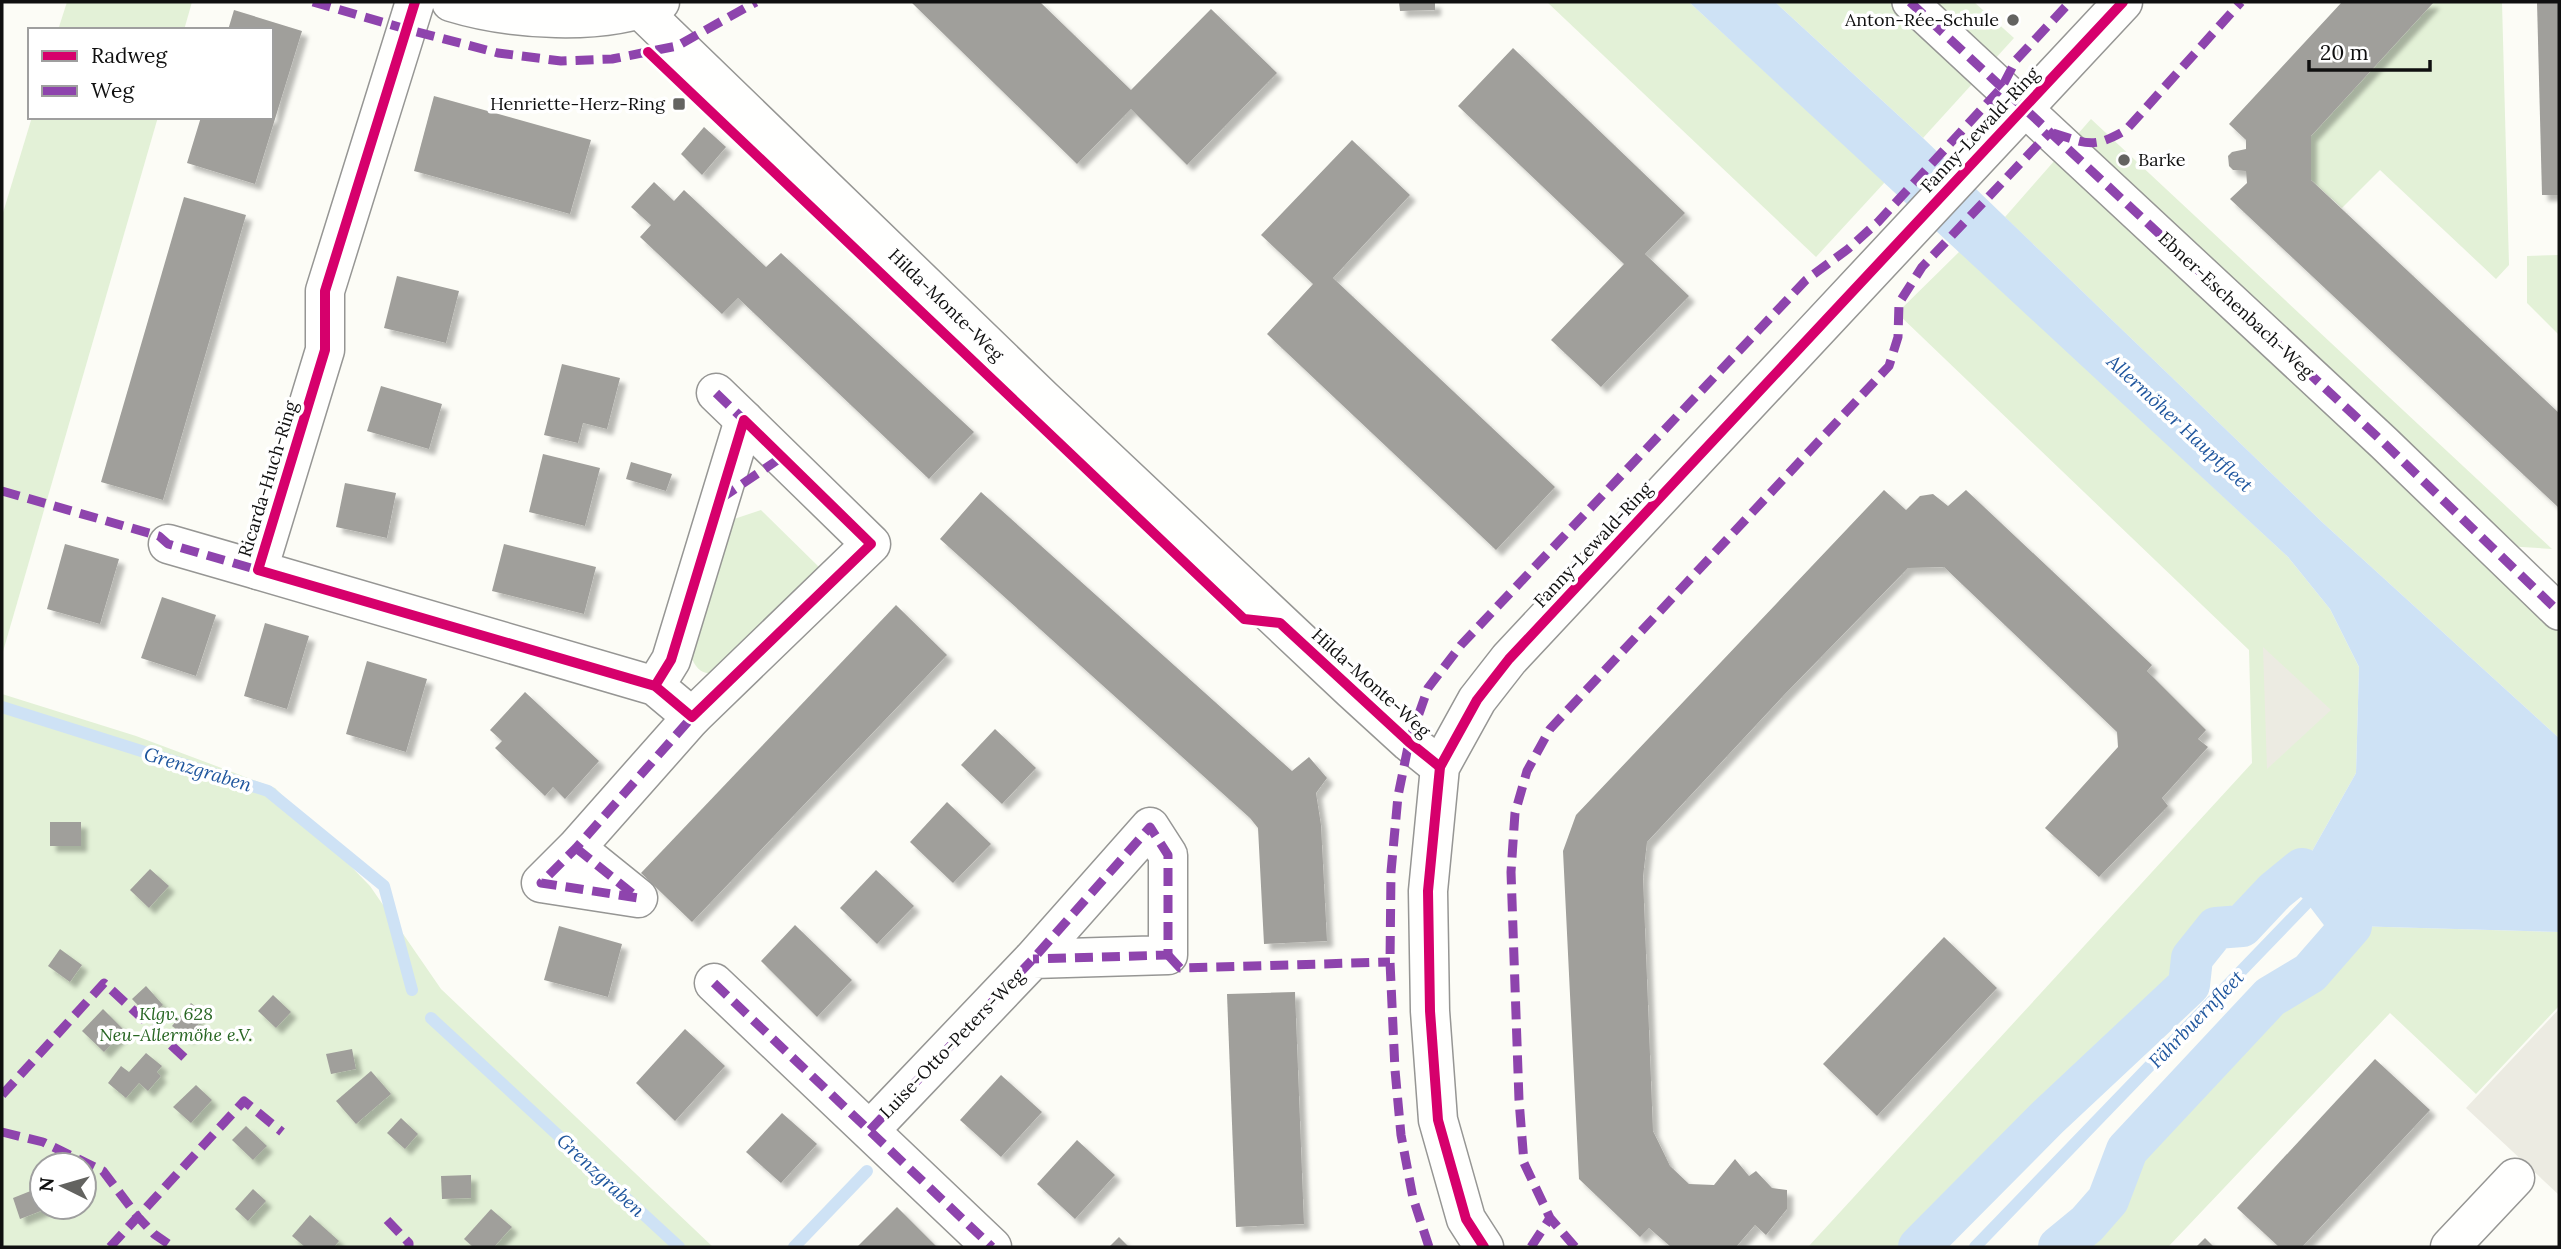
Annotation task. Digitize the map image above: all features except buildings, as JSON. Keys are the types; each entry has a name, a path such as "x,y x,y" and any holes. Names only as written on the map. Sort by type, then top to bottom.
{"street":[{"name":"Ricarda-Huch-Ring","path":"258,570 325,350 325,291 415,2"},
{"path":"451,2 505,14 544,18 651,6"},
{"name":"Ebner-Eschenbach-Weg","path":"1910,2 2384,443 2559,612"},
{"name":"Fanny-Lewald-Ring","path":"1483,1247 1466,1219 1437,1120 1427,933 1428,891 1440,767 1477,700 1509,659 2123,2"},
{"name":"Hilda-Monte-Weg","path":"651,6 1053,408 1352,690 1440,767"},
{"path":"576,848 692,717 872,544 716,393"},
{"path":"655,686 671,660 744,419"},
{"path":"720,499 782,457"},
{"name":"Ricarda-Huch-Ring","path":"168,544 655,686 692,717"},
{"name":"Luise-Otto-Peters-Weg","path":"870,1130 1033,959"},
{"name":"Luise-Otto-Peters-Weg","path":"714,983 992,1247"},
{"path":"2450,1247 2515,1178"}],"green space":[{"path":"67,2 192,2 185,28 59,28"},
{"path":"1547,2 1689,2 1885,182 1816,257"},
{"path":"1775,2 1974,2 2014,38 1923,138"},
{"path":"2434,2 2502,2 2509,265 2496,279 2380,170 2342,208 2311,180 2311,136"},
{"path":"31,119 157,119 2,655 2,216"},
{"path":"2091,119 2552,549 2506,546 2222,312 2559,631 2559,738 2322,522 2005,217"},
{"path":"1960,251 2288,557 2330,609 2359,667 2356,773 2302,869 2275,891 2242,926 2216,928 2192,958 2189,985 2047,1118 1919,1247 1808,1247 2252,763 2249,650 1897,313"},
{"path":"2559,255 2559,335 2527,303 2527,256"},
{"path":"761,510 820,568 719,673 706,673 699,670 692,659 731,520"},
{"name":"Klgv. 628 Neu-Allermöhe e.V.","path":"2,694 136,736 275,788 370,886 441,989 713,1247 2,1247"},
{"path":"2351,926 2559,932 2559,1006 2476,1094 2390,1013 2168,1247 2059,1247 2108,1200 2127,1150 2270,997 2310,973"}],"shaded area":[{"path":"2263,647 2331,710 2267,769"},
{"path":"2559,1009 2559,1195 2466,1108"}],"water":[{"name":"Allermöher Hauptfleet","path":"1689,2 1775,2 1923,138 2322,522 2559,738 2559,932 2351,926 2318,892 2302,869 2356,773 2359,667 2330,609 2288,557"}],"waterway":[{"name":"Grenzgraben","path":"2,707 268,791 384,886 412,990"},
{"path":"1919,1247 2047,1118 2189,985 2192,958 2216,928 2242,926 2275,891 2302,869 2322,888 2351,926 2310,973 2270,997 2127,1150 2108,1200 2087,1224 2059,1247"},
{"name":"Fährbuernfleet","path":"1975,1247 2329,880"},
{"name":"Grenzgraben","path":"431,1018 679,1247"},
{"path":"794,1247 867,1171"}],"marked path":[{"path":"313,2 498,53 561,61 612,59 677,46 756,2"},
{"path":"1910,2 2384,443 2559,612"},
{"path":"1429,1247 1413,1198 1401,1135 1390,962 1391,872 1398,796 1409,742 1428,688 1461,645 1806,280 1848,249 1878,222 2002,87 2016,60 2070,2"},
{"path":"2053,133 2090,143 2106,140 2126,130 2241,2"},
{"path":"1575,1247 1550,1218 1524,1163 1519,1100 1511,872 1515,813 1527,771 1550,729 1889,366 1898,337 1899,303 1922,267 2050,132"},
{"path":"716,393 744,420"},
{"path":"720,499 782,457"},
{"path":"2,491 159,536 168,544 258,570"},
{"path":"576,848 638,898 541,883 576,848 692,717"},
{"path":"870,1130 1033,959 1150,827 1168,855 1168,955 1033,959"},
{"path":"1168,955 1180,968 1390,962"},
{"path":"2,1095 104,983 186,1059"},
{"path":"714,983 992,1247"},
{"path":"110,1247 244,1101 282,1132"},
{"path":"2,1132 43,1142 103,1171 138,1217 154,1234 173,1247"},
{"path":"1531,1247 1550,1218"},
{"path":"387,1220 409,1243 409,1247"}],"cycle path":[{"path":"415,2 325,291 325,350 258,570 655,686 692,717 871,544 744,420 671,660 655,686"},
{"path":"1484,1247 1466,1219 1438,1120 1430,1011 1428,891 1440,767 1477,700 1509,659 2123,2"},
{"path":"648,52 1244,619 1280,623 1409,742 1440,767"}],"place":[{"name":"Anton-Rée-Schule","path":"2013,20"},
{"name":"Henriette-Herz-Ring","path":"679,104"},
{"name":"Barke","path":"2124,160"}]}
